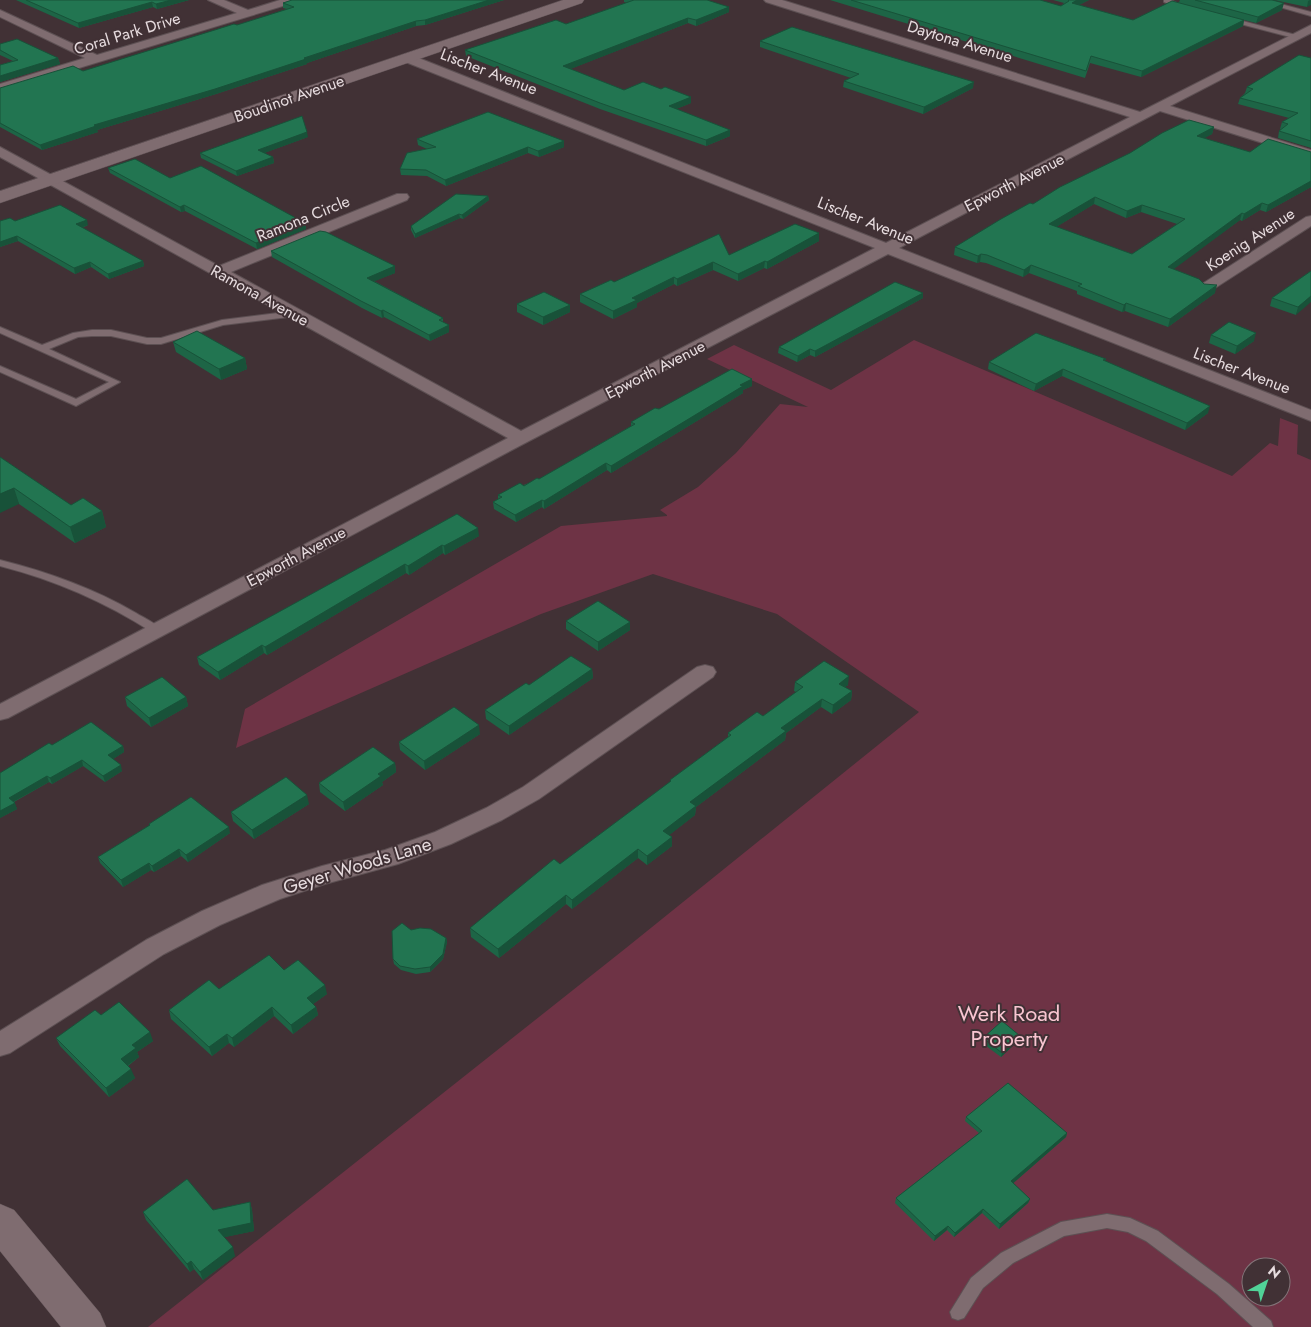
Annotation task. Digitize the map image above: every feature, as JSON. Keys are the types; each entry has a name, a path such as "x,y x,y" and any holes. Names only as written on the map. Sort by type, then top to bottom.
{"street":[{"path":"214,0 247,14"},
{"name":"Coral Park Drive","path":"0,88 292,0"},
{"name":"Boudinot Avenue","path":"0,197 577,0"},
{"name":"Daytona Avenue","path":"770,0 1141,116"},
{"path":"0,13 96,59"},
{"name":"Epworth Avenue","path":"0,713 520,438 1311,28"},
{"path":"1294,36 1311,41"},
{"name":"Lischer Avenue","path":"407,58 1311,416"},
{"path":"1160,107 1311,154"},
{"name":"Ramona Avenue","path":"0,151 520,438"},
{"name":"Ramona Circle","path":"218,272 402,197"},
{"name":"Koenig Avenue","path":"1207,287 1311,220"},
{"name":"Geyer Woods Lane","path":"0,1045 155,947 211,918 271,892 389,858 443,838 494,814 531,792 705,672"},
{"path":"0,1222 86,1327"}],"lane":[{"path":"1168,0 1166,1 1169,3 1187,8"},
{"path":"1258,0 1311,14"},
{"path":"1223,18 1294,36"},
{"path":"43,348 76,335 92,333 111,333 148,341 161,341 222,323 294,314"},
{"path":"0,330 116,382 76,403 0,369"},
{"path":"0,563 25,568 84,590 134,616 156,630"},
{"path":"958,1312 977,1283 1007,1258 1061,1229 1107,1221 1130,1225 1152,1236 1223,1288 1266,1327"}],"green space":[{"name":"Werk Road Property","path":"914,340 1232,476 1270,443 1278,446 1280,418 1298,425 1297,454 1311,460 1311,1327 148,1327 626,948 919,712 777,614 653,574 541,614 236,748 245,709 561,526 667,516 660,510 698,487 736,453 780,404 808,407 707,359 734,345 831,390"}],"building":[{"path":"26,0 171,0 156,4 152,2 78,23"},
{"path":"292,0 489,0 425,20 416,21 215,89 94,125 96,126 40,145 0,123 0,88 73,66 83,71 234,24 237,25 294,7 283,3"},
{"path":"634,0 707,0 729,7 696,20 688,18 563,66 624,90 643,82 661,89 665,87 691,97 669,106 730,130 706,140 600,103 465,50 556,20 566,24"},
{"path":"851,0 1040,0 1061,6 1068,0 1077,0 1072,3 1133,20 1172,1 1244,20 1142,71 1091,56 1086,71"},
{"path":"1195,0 1272,0 1284,3 1258,17"},
{"path":"792,27 974,82 924,107 844,81 859,74 760,41"},
{"path":"17,39 58,58 0,76 0,65 18,60 0,50 0,44"},
{"path":"1299,55 1311,58 1311,141 1279,131 1288,124 1282,122 1298,113 1240,98 1253,89 1247,87"},
{"path":"488,112 564,141 538,151 528,147 445,180 426,170 400,169 407,153 436,147 417,139"},
{"path":"302,116 307,132 258,150 273,157 236,171 200,153"},
{"path":"1189,120 1214,127 1197,136 1250,152 1268,139 1311,152 1311,181 1268,205 1262,203 1244,214 1242,213 1168,267 1199,279 1204,284 1217,285 1170,319 1126,303 1124,305 1078,286 1082,284 1031,265 1024,270 987,255 981,254 978,256 955,247 1030,203 1033,204 1060,187 1130,153 1162,133","holes":["1095,197 1127,211 1142,205 1185,219 1132,254 1049,224"]},
{"path":"135,159 170,178 201,166 305,223 256,243 184,205 180,207 108,168"},
{"path":"456,194 488,196 462,215 459,214 415,234 411,226"},
{"path":"60,205 87,220 76,224 143,261 108,274 90,262 74,268 17,236 0,242 0,221 10,218 15,221"},
{"path":"795,224 819,233 767,262 765,261 738,274 713,262 677,279 674,277 632,298 637,300 613,311 580,294 611,280 614,282 719,234 729,255"},
{"path":"320,231 326,232 395,266 367,278 443,318 439,320 449,325 429,335 383,310 381,311 361,301 271,251"},
{"path":"1311,271 1311,296 1298,307 1272,298"},
{"path":"895,282 923,293 815,351 810,349 798,356 779,347"},
{"path":"544,292 570,305 543,317 517,304"},
{"path":"1229,322 1256,333 1237,346 1211,335"},
{"path":"197,331 245,358 219,369 173,342"},
{"path":"1036,333 1106,359 1103,360 1210,406 1187,423 1063,369 1036,384 989,362"},
{"path":"732,369 752,379 611,466 606,463 544,501 542,500 515,515 493,502 502,497 498,495 520,483 524,486 537,478 539,479 635,424 631,422 655,408 659,409"},
{"path":"0,457 71,505 83,498 102,511 70,527 14,488 0,494"},
{"path":"457,514 478,528 444,546 442,545 408,566 405,564 265,647 262,645 218,672 197,657"},
{"path":"598,601 630,622 598,642 566,621"},
{"path":"571,656 592,669 509,726 485,710 526,683 529,685"},
{"path":"824,661 849,676 839,684 852,691 833,705 822,699 781,728 786,731 690,802 696,806 663,831 672,837 647,856 638,849 572,900 566,895 498,949 470,928 554,859 560,864 731,735 728,733 757,712 763,716 803,687 795,682"},
{"path":"162,677 186,697 149,718 125,697"},
{"path":"454,707 479,725 424,761 399,742"},
{"path":"91,722 123,746 108,755 121,765 103,776 82,760 50,778 47,776 9,798 15,803 0,811 0,773 49,743 52,745"},
{"path":"373,747 395,763 378,774 381,776 343,802 319,783"},
{"path":"286,777 307,795 252,830 231,812"},
{"path":"191,797 229,827 186,855 179,849 152,866 149,863 121,880 98,857 150,825"},
{"path":"402,923 411,930 420,928 431,929 446,938 443,954 430,967 415,969 400,966 393,959 392,931"},
{"path":"269,955 284,970 298,960 325,985 307,998 316,1007 291,1025 272,1007 232,1038 227,1034 209,1047 169,1010 209,980 219,989"},
{"path":"119,1002 150,1032 132,1045 136,1048 121,1059 131,1069 106,1088 56,1038 95,1010 101,1015"},
{"path":"1002,1021 1020,1036 1002,1053 983,1038"},
{"path":"1008,1083 1067,1133 1011,1181 1030,1199 1000,1224 983,1209 955,1233 948,1226 935,1236 896,1198 982,1131 966,1117"},
{"path":"187,1179 213,1210 250,1202 251,1223 218,1230 233,1247 200,1272 191,1261 187,1264 143,1212"}]}
